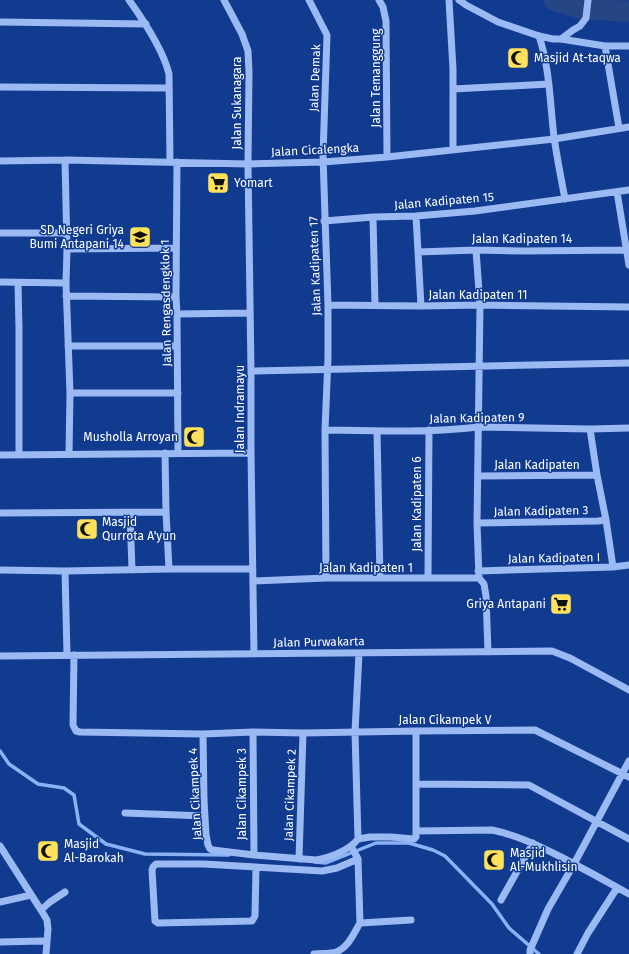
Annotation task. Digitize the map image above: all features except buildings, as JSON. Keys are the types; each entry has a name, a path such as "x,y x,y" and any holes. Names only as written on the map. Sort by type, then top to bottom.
{"street":[{"name":"Jalan Rengasdengklok 1","path":"129,0 146,24 167,63 169,74 174,162 178,453"},
{"name":"Jalan Sukanagara","path":"224,0 242,34 248,52 248,164"},
{"name":"Jalan Demak","path":"309,0 327,35 323,162"},
{"name":"Jalan Temanggung","path":"379,0 383,7 386,21 387,157"},
{"path":"449,0 453,89 453,150"},
{"path":"460,0 466,5 498,22 539,36 605,46 629,46"},
{"path":"561,39 580,26 586,18 588,0"},
{"path":"0,22 146,24"},
{"path":"539,36 544,51 554,138 565,199"},
{"path":"605,46 619,128"},
{"path":"453,89 549,84"},
{"path":"0,87 169,88"},
{"name":"Jalan Cicalengka","path":"0,161 65,160 248,164 323,162 453,150 629,127"},
{"path":"65,160 67,233 66,296 70,393 69,454"},
{"name":"Jalan Kadipaten 17","path":"323,162 328,305 328,369 325,430 326,578"},
{"name":"Jalan Indramayu","path":"248,164 254,654"},
{"name":"Jalan Kadipaten 15","path":"324,221 475,211 629,190"},
{"path":"616,192 629,265"},
{"path":"416,216 421,306"},
{"path":"373,217 375,305"},
{"path":"0,233 67,233"},
{"path":"67,249 176,248"},
{"path":"476,250 480,305 477,524 478,570 479,578 484,584 486,596 488,652"},
{"name":"Jalan Kadipaten 14","path":"418,252 476,250 627,250"},
{"path":"0,282 66,283"},
{"path":"18,283 19,455"},
{"path":"66,296 176,297"},
{"name":"Jalan Kadipaten 11","path":"328,305 629,307"},
{"path":"177,314 250,313"},
{"path":"68,346 177,346"},
{"path":"251,371 629,363"},
{"path":"70,393 178,393"},
{"name":"Jalan Kadipaten 9","path":"325,430 377,432 479,427 590,429 629,428"},
{"path":"590,429 613,567"},
{"name":"Jalan Kadipaten 6","path":"428,578 429,430"},
{"path":"377,432 380,578"},
{"path":"0,455 251,452"},
{"path":"165,453 169,569"},
{"name":"Jalan Kadipaten","path":"478,476 597,475"},
{"path":"0,514 166,512"},
{"path":"130,513 132,570"},
{"name":"Jalan Kadipaten 3","path":"477,524 606,520"},
{"name":"Jalan Kadipaten I","path":"478,570 613,567 629,565"},
{"path":"0,570 65,571 252,569"},
{"path":"65,571 70,655"},
{"name":"Jalan Kadipaten 1","path":"253,581 326,578 479,578"},
{"name":"Jalan Purwakarta","path":"0,656 552,651 570,658 629,690"},
{"path":"314,954 336,952 348,944 360,923 354,852 358,839 355,732 359,653"},
{"name":"Jalan Cikampek V","path":"70,655 73,725 76,731 80,732 203,734 416,730 535,730 626,776"},
{"path":"358,839 370,837 391,837 414,840 416,837 416,730"},
{"name":"Jalan Cikampek 3","path":"253,732 254,855"},
{"name":"Jalan Cikampek 2","path":"299,859 303,733"},
{"name":"Jalan Cikampek 4","path":"203,734 205,816 208,845 210,849 213,850 254,855"},
{"path":"530,952 548,909 597,821 626,776 629,761"},
{"path":"417,784 529,785 629,839"},
{"path":"125,813 205,816"},
{"path":"416,831 492,830 503,832 533,843 629,894"},
{"path":"501,900 533,843"},
{"path":"0,846 47,920 48,929 46,954"},
{"path":"254,855 316,860 354,852"},
{"path":"256,867 255,916 252,920 156,923 152,870 156,864 204,864 256,867 322,871 337,868 354,852"},
{"path":"577,954 588,933 617,888"},
{"path":"41,910 65,892"},
{"path":"0,902 31,895"},
{"path":"360,923 411,920"},
{"path":"0,942 47,942"}],"waterway":[{"path":"554,0 579,8 629,11"},
{"path":"618,11 629,17"},
{"path":"0,751 9,764 38,784 64,788 74,795 79,824 106,844 145,854 229,855"},
{"path":"315,862 326,863 376,843 409,843 433,850 445,856 492,904 509,928 539,954"}],"place":[{"name":"Masjid At-taqwa","path":"518,58"},
{"name":"Yomart","path":"218,183"},
{"name":"SD Negeri Griya Bumi Antapani 14","path":"140,237"},
{"name":"Musholla Arroyan","path":"194,437"},
{"name":"Masjid Qurrota A'yun","path":"87,529"},
{"name":"Griya Antapani","path":"561,604"},
{"name":"Masjid Al-Barokah","path":"48,851"},
{"name":"Masjid Al-Mukhlisin","path":"494,860"}]}
